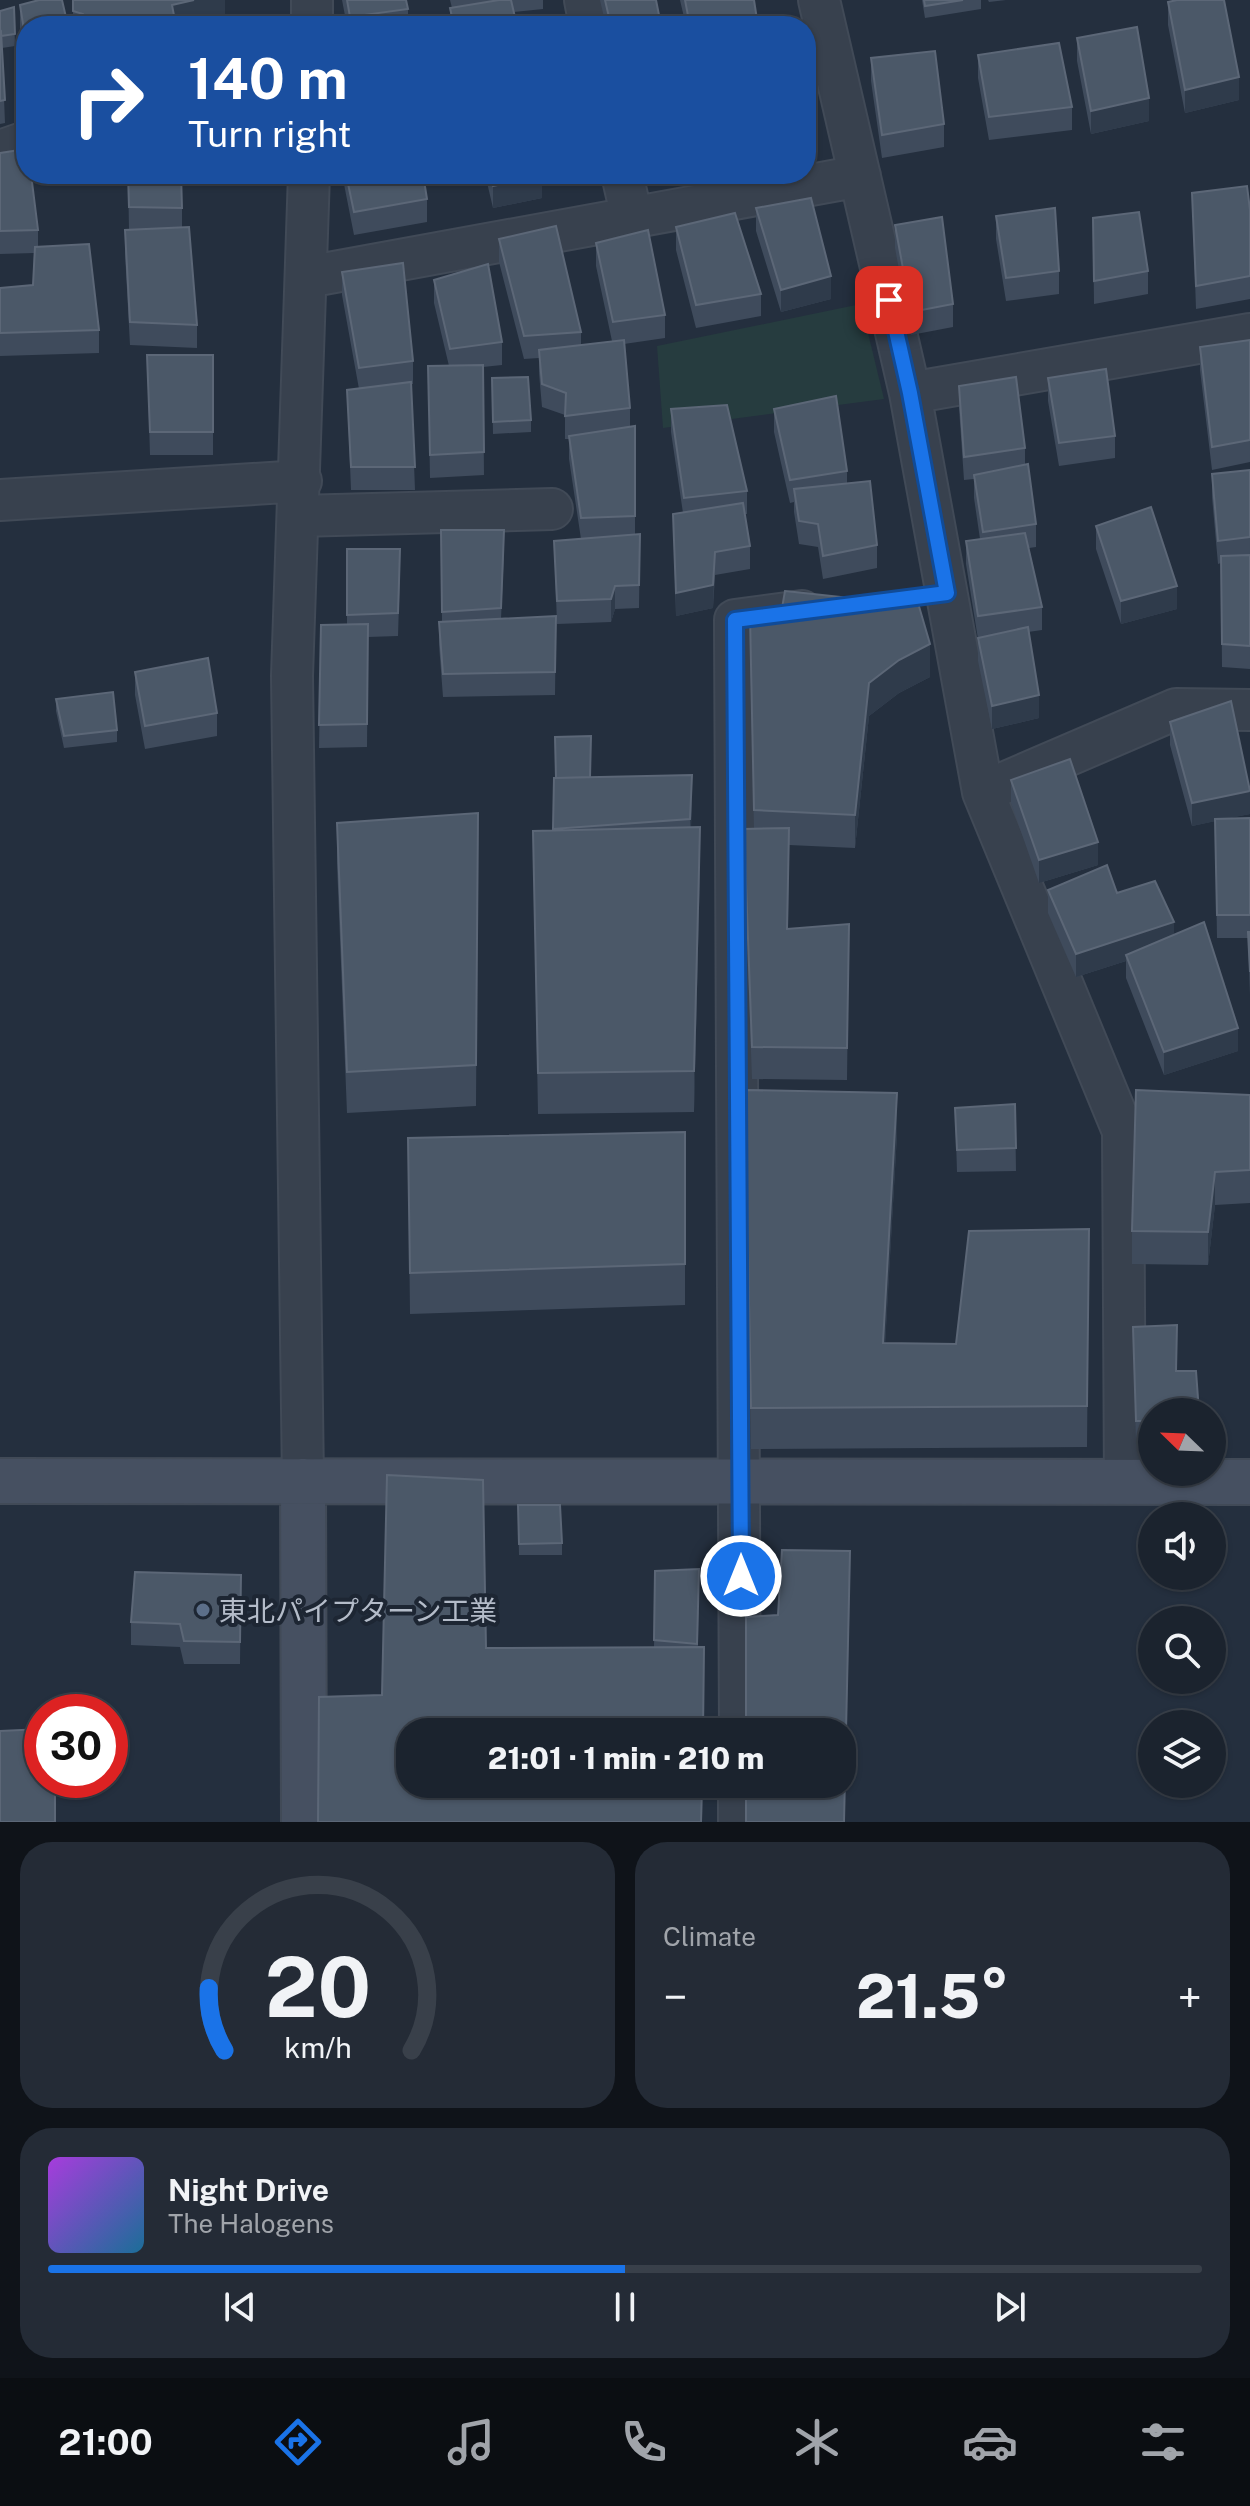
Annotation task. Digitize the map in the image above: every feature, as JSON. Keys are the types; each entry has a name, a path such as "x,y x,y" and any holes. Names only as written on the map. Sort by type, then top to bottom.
{"street":[{"path":"819,0 910,393 932,595 983,792 1123,1131 1125,1483"},
{"path":"307,277 860,176"},
{"path":"304,1822 303,1481 292,676 309,184"},
{"path":"624,184 632,218"},
{"path":"910,393 1250,334"},
{"path":"0,500 300,498 552,509"},
{"path":"740,1718 735,620 841,607"},
{"path":"983,792 1176,709 1250,710"},
{"path":"0,1481 1250,1482"},
{"path":"739,1798 739,1822"}],"green space":[{"path":"861,304 884,399 663,428 657,346"}],"building":[{"path":"39,0 62,0 66,16 22,16 20,5"},
{"path":"73,0 194,0 172,5 174,16 84,16 73,11"},
{"path":"347,0 406,0 408,9 357,16 350,16"},
{"path":"511,0 515,16 452,16 450,8"},
{"path":"605,0 656,0 659,16 609,16"},
{"path":"685,0 754,0 756,16 688,16"},
{"path":"924,0 963,0 925,6"},
{"path":"1224,0 1239,77 1185,90 1168,2"},
{"path":"14,7 15,34 1,36 0,11"},
{"path":"1137,27 1149,98 1091,111 1077,38"},
{"path":"0,33 5,100 0,101"},
{"path":"1059,43 1072,107 989,117 978,55"},
{"path":"935,51 944,124 882,135 871,58"},
{"path":"16,151 16,184 32,184 38,230 0,231 0,153"},
{"path":"128,184 181,184 182,208 129,207"},
{"path":"348,184 425,184 427,199 354,212"},
{"path":"1247,186 1250,276 1196,286 1192,193"},
{"path":"811,198 831,276 781,290 756,208"},
{"path":"1055,208 1059,271 1006,278 996,216"},
{"path":"1139,212 1148,271 1094,281 1093,218"},
{"path":"735,213 761,294 696,305 676,227"},
{"path":"942,217 953,304 911,312 895,225"},
{"path":"556,226 581,332 524,336 499,239"},
{"path":"189,227 197,325 130,322 125,230"},
{"path":"648,230 665,315 613,322 596,243"},
{"path":"89,244 99,330 0,333 0,288 33,285 35,247"},
{"path":"403,263 413,361 359,368 342,272"},
{"path":"488,264 502,342 450,349 434,280"},
{"path":"624,340 630,408 565,416 566,393 542,384 539,350"},
{"path":"1250,340 1250,440 1212,447 1200,347"},
{"path":"147,355 213,355 213,432 150,432"},
{"path":"483,365 484,452 430,455 428,366"},
{"path":"1106,369 1115,436 1059,443 1048,378"},
{"path":"528,377 531,420 493,422 492,378"},
{"path":"1016,377 1025,448 964,457 959,386"},
{"path":"411,382 415,467 351,467 347,390"},
{"path":"836,396 847,471 790,480 774,409"},
{"path":"727,405 747,491 684,498 671,409"},
{"path":"635,426 635,516 581,518 569,436"},
{"path":"1028,464 1036,524 983,532 974,475"},
{"path":"1250,470 1250,537 1218,541 1212,474"},
{"path":"870,481 877,545 823,556 818,524 799,521 794,489"},
{"path":"743,503 750,546 715,552 713,585 676,593 673,514"},
{"path":"1151,507 1177,586 1121,601 1096,526"},
{"path":"441,530 504,530 501,608 442,612"},
{"path":"1025,533 1042,607 978,616 966,541"},
{"path":"640,534 639,585 615,586 611,599 557,601 554,541"},
{"path":"347,549 400,549 398,613 347,615"},
{"path":"1250,555 1250,646 1222,644 1221,556"},
{"path":"785,591 878,601 916,596 930,644 899,660 869,683 855,815 754,810 750,616 781,614"},
{"path":"556,616 555,672 443,674 439,622"},
{"path":"368,624 367,724 319,725 321,625"},
{"path":"1028,627 1039,695 992,706 978,638"},
{"path":"208,658 217,713 145,726 135,672"},
{"path":"113,692 117,730 64,736 56,699"},
{"path":"1231,701 1250,791 1192,803 1170,722"},
{"path":"591,736 590,777 556,778 555,737"},
{"path":"1070,759 1098,842 1039,860 1011,780"},
{"path":"692,775 690,819 553,829 554,778"},
{"path":"478,813 476,1065 347,1072 337,823"},
{"path":"1250,818 1250,915 1217,915 1215,819"},
{"path":"700,827 694,1071 538,1073 533,831"},
{"path":"789,828 787,929 849,924 847,1048 752,1047 744,829"},
{"path":"1107,865 1117,893 1155,881 1174,922 1076,954 1048,890"},
{"path":"1204,922 1238,1028 1164,1052 1126,955"},
{"path":"745,1090 897,1093 883,1343 956,1344 969,1231 1089,1229 1087,1406 751,1408"},
{"path":"1136,1090 1250,1095 1250,1170 1215,1172 1208,1232 1132,1231"},
{"path":"1015,1104 1016,1148 957,1150 955,1108"},
{"path":"685,1132 685,1264 410,1273 408,1138"},
{"path":"1177,1325 1176,1371 1196,1371 1198,1398 1138,1398 1136,1421 1133,1327"},
{"path":"387,1475 483,1480 486,1648 704,1647 703,1718 396,1718 396,1798 702,1798 701,1822 318,1822 319,1697 382,1695"},
{"path":"518,1505 560,1505 562,1543 519,1544"},
{"path":"782,1550 850,1551 846,1718 746,1718 746,1617 778,1615"},
{"path":"699,1569 697,1644 654,1640 655,1571"},
{"path":"135,1572 241,1575 240,1642 184,1641 180,1624 131,1622"},
{"path":"24,1730 24,1798 55,1798 55,1822 0,1822 0,1731"},
{"path":"746,1798 845,1798 844,1822 746,1822"}],"place":[{"name":"東北パイプターン工業","path":"203,1610"}],"route":[{"path":"741,1576 735,620 947,593 910,393 889,300"}]}
